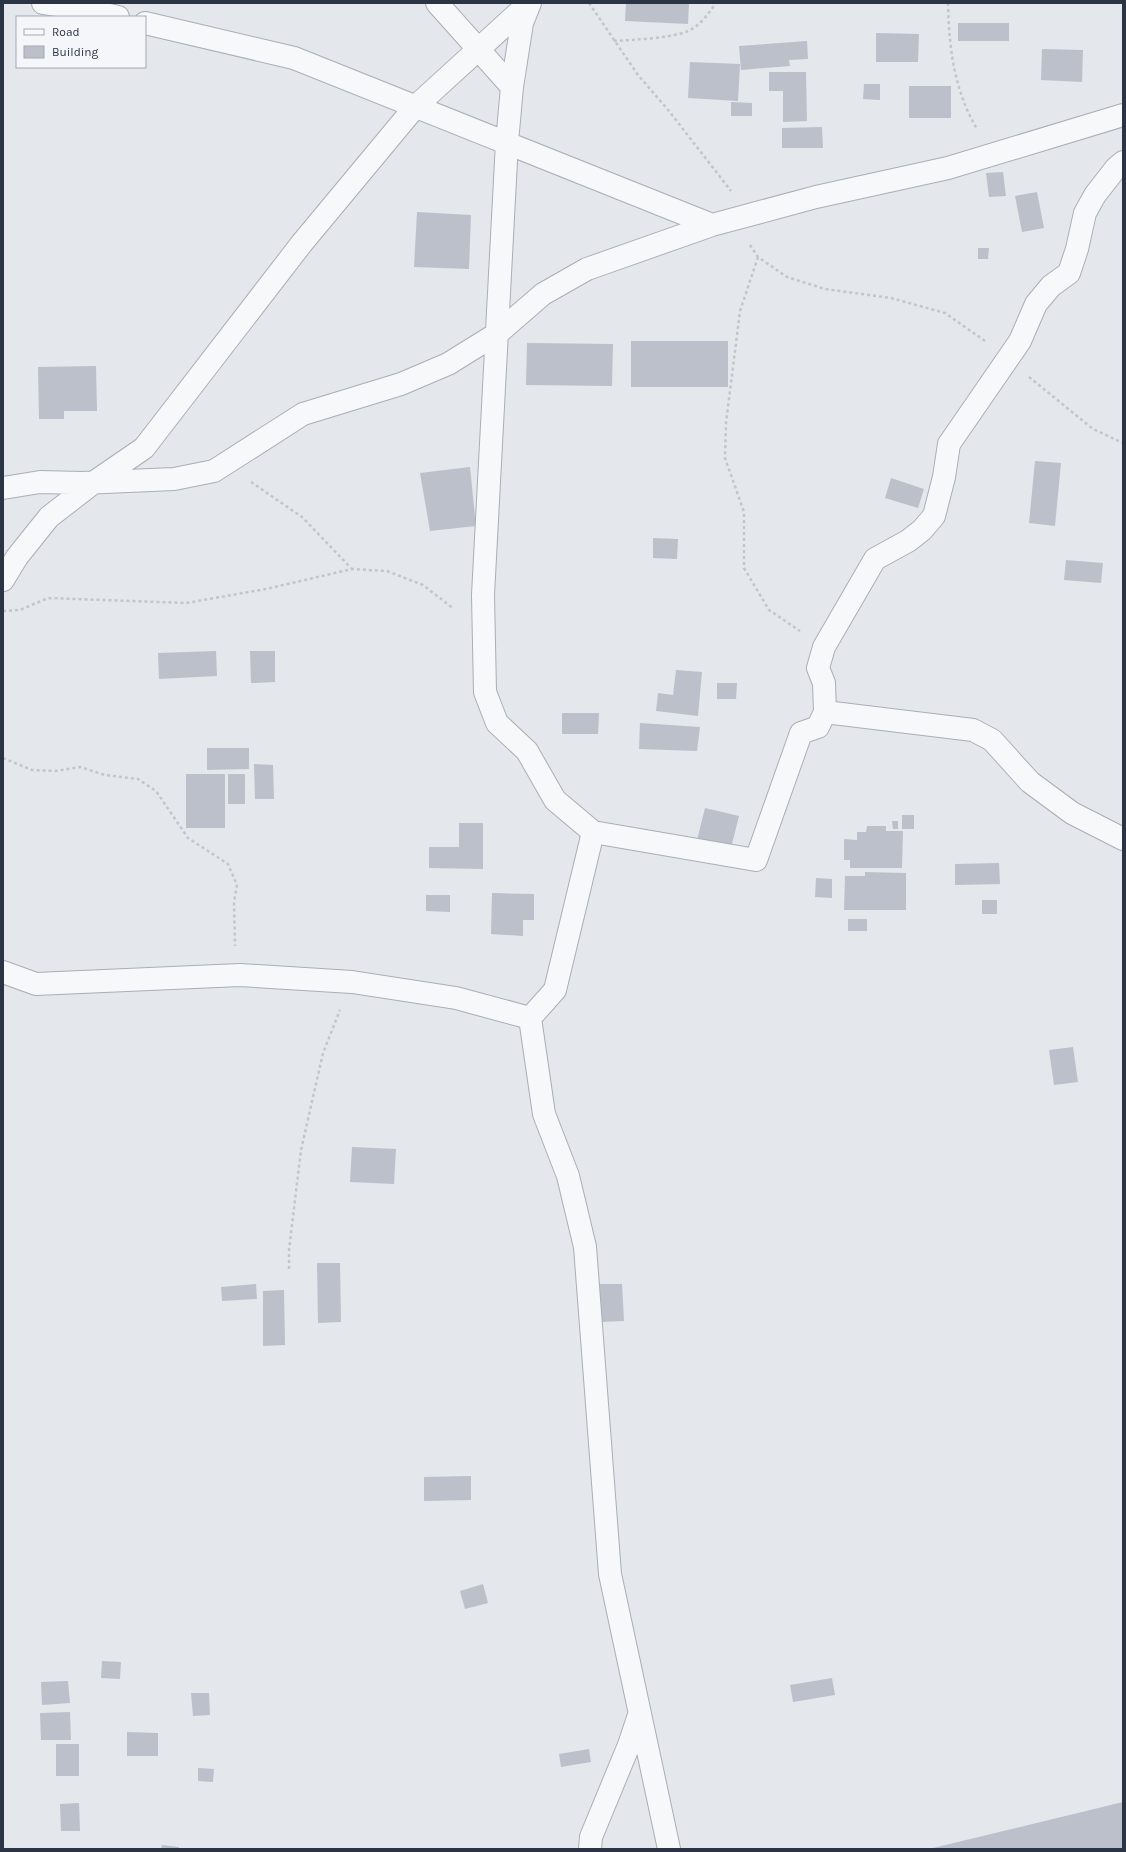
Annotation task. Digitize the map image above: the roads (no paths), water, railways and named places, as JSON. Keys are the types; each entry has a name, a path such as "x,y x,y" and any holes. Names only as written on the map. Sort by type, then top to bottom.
{"street":[{"path":"43,3 114,16"},
{"path":"437,3 512,87"},
{"path":"3,580 17,557 49,517 93,483 144,448 302,243 415,106 530,3"},
{"path":"530,3 522,23 512,87 507,142 483,595 485,692 497,723 527,751 555,800 593,832 756,860 801,733 818,727 825,712 824,683 818,668 824,647 875,559 908,541 922,530 934,516 944,477 949,444 1020,341 1036,304 1051,286 1069,273 1077,249 1085,213 1095,195 1116,168 1123,162"},
{"path":"146,23 294,58 507,142 731,220"},
{"path":"3,488 40,482 93,483 174,479 214,471 303,414 401,384 448,364 498,334 542,294 587,269 731,220 816,197 948,168 1123,115"},
{"path":"825,712 973,730 992,740 1030,782 1066,809 1123,839"},
{"path":"530,1018 555,990 593,832"},
{"path":"3,972 36,984 240,975 352,982 456,998 530,1018"},
{"path":"530,1018 544,1114 568,1176 585,1247 610,1574 639,1715 669,1849"},
{"path":"590,1849 591,1837 629,1745 639,1715"}]}
